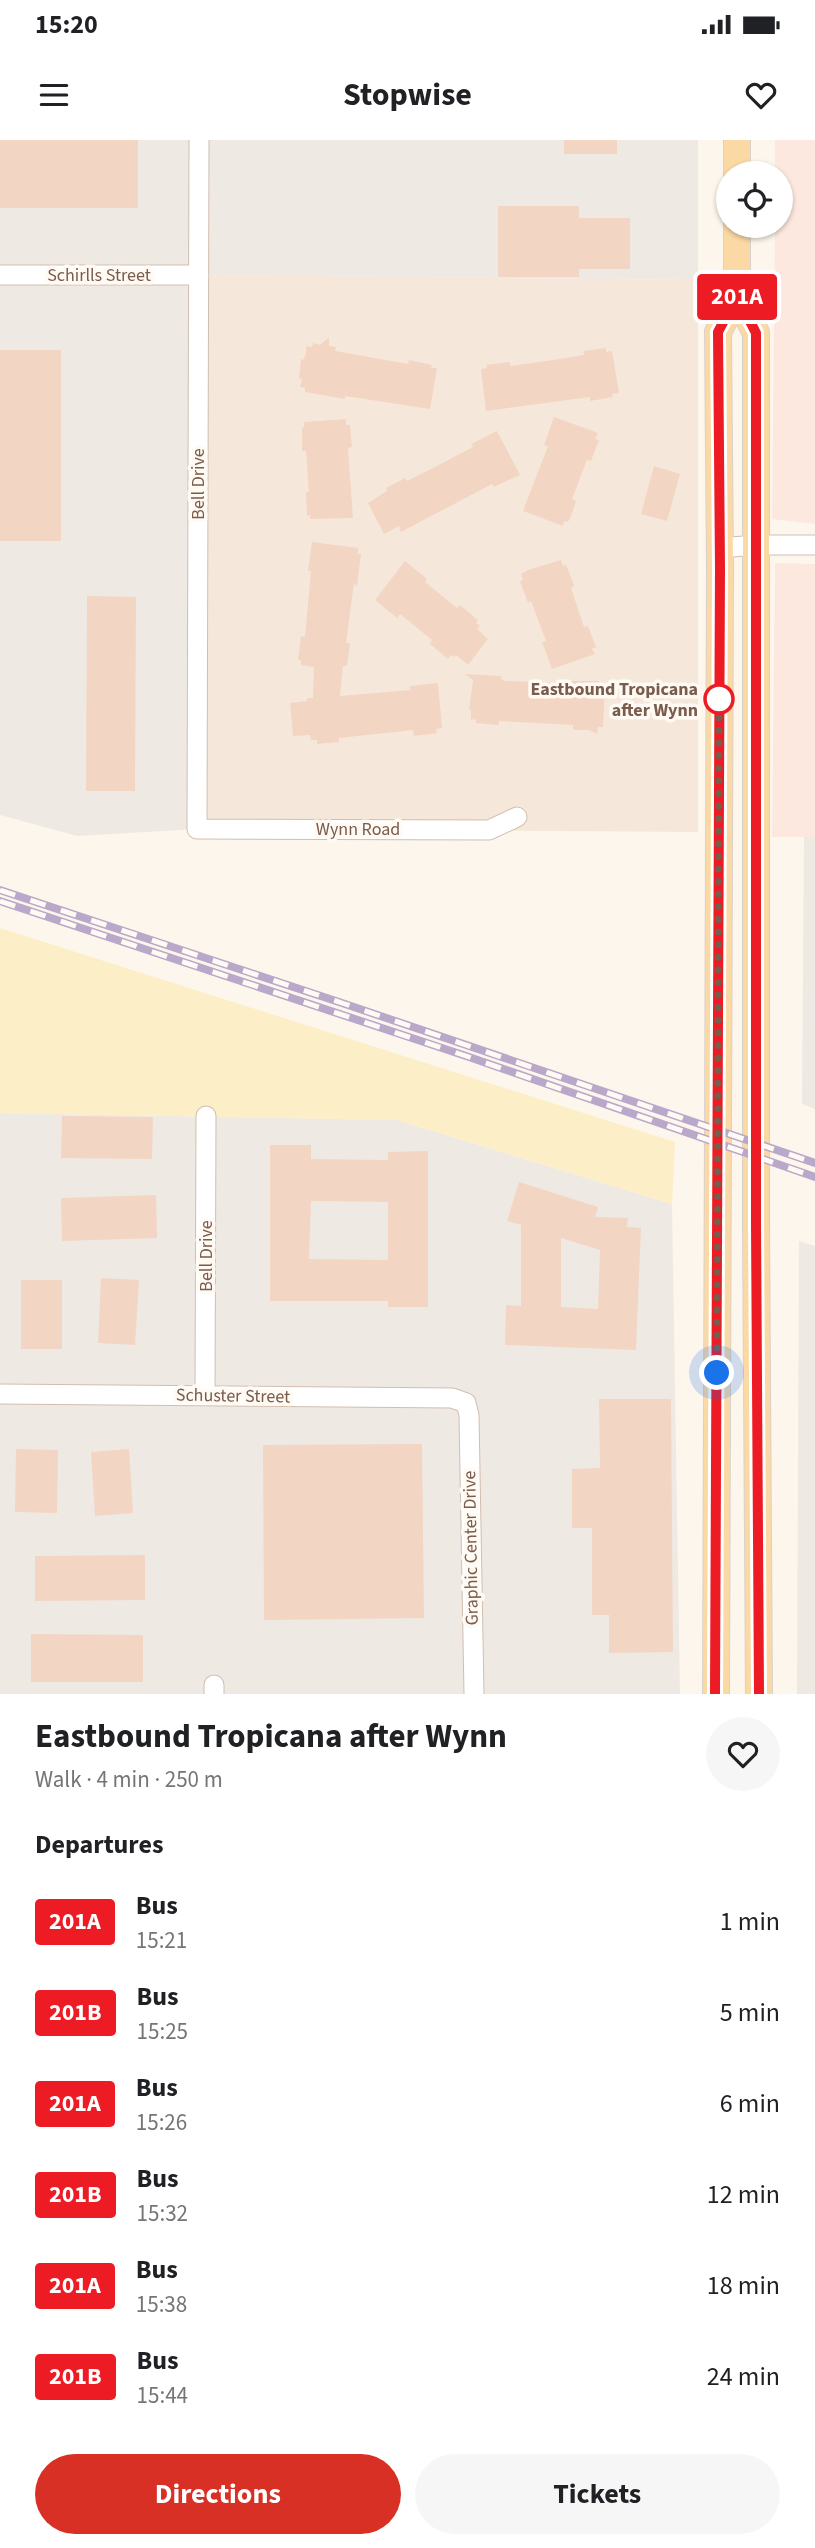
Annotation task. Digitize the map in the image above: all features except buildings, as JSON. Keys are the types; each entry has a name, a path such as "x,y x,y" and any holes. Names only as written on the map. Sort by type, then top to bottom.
{"main road":[{"path":"737,140 737,161"},
{"path":"737,238 737,296 756,333 756,1224 760,1694"},
{"path":"716,1694 720,548 718,332 737,296"}],"street":[{"name":"Bell Drive","path":"197,829 200,140"},
{"name":"Schirlls Street","path":"0,275 199,275"},
{"path":"720,548 815,545"},
{"name":"Wynn Road","path":"197,829 489,830 517,817"},
{"name":"Bell Drive","path":"205,1395 206,1116"},
{"name":"Schuster Street","path":"0,1394 452,1398 466,1403"},
{"name":"Graphic Center Drive","path":"466,1403 469,1415 474,1694"}],"shaded area":[{"path":"0,140 698,140 698,280 199,275 197,829 77,836 0,815"},
{"path":"775,140 815,140 815,524 772,519 775,238 793,238 793,161 775,161"},
{"path":"199,275 698,280 698,832 197,829"},
{"path":"775,563 815,564 815,837 772,837"},
{"path":"804,837 815,837 815,1109 802,1104"},
{"path":"0,1113 397,1120 672,1204 680,1694 0,1694"},
{"path":"799,1241 815,1246 815,1694 797,1694"}],"sand":[{"path":"0,928 675,1142 672,1204 397,1120 0,1113"}],"railway":[{"path":"0,890 815,1163"},
{"path":"0,901 469,1057 815,1177"}],"bus line":[{"name":"201A","path":"715,1694 720,568 718,332 737,296 756,333 759,1694"}],"place":[{"name":"Eastbound Tropicana after Wynn","path":"719,699"}],"route":[{"path":"717,1373 719,699"}]}
